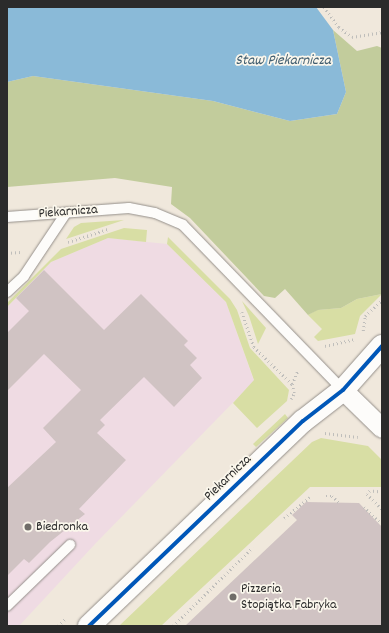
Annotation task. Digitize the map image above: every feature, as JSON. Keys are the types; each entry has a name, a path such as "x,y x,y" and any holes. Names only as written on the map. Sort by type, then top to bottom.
{"street":[{"name":"Piekarnicza","path":"89,626 303,421 343,390 382,346"},
{"path":"343,390 382,428"}],"lane":[{"name":"Piekarnicza","path":"7,217 129,208 155,213 183,225 343,390"},
{"path":"7,292 24,276 66,213"},
{"path":"7,606 70,545"}],"path":[{"path":"324,7 339,27 352,37 382,32"},
{"path":"7,253 42,249 112,228"},
{"path":"321,347 362,338 365,316 382,300"},
{"path":"240,308 254,347 292,384"},
{"path":"382,492 370,491 367,494 382,509"},
{"path":"326,496 332,496 340,503"},
{"path":"284,518 310,497"},
{"path":"364,507 381,524"},
{"path":"173,626 253,547"}],"shaded area":[{"path":"108,238 167,244 226,302 254,381 95,544 19,626 7,626 7,307 51,262"}],"green space":[{"path":"333,30 357,51 377,46 382,48 382,294 357,299 341,308 318,310 308,315 285,289 275,298 264,296 190,218 171,204 172,187 115,178 7,187 7,82 33,76 213,101 290,121 337,114 346,92"},
{"path":"124,220 66,239 74,227 81,223"},
{"path":"124,228 147,230 146,242 108,238 51,262 7,307 7,303 61,249"},
{"path":"168,237 230,299 237,310 250,348 289,390 287,401 257,428 233,403 254,380 226,302 167,244"},
{"path":"382,294 360,316 355,334 318,341 314,337 322,329 308,315 317,310 341,308 357,299"},
{"path":"242,301 266,328 258,344 249,316"},
{"path":"285,414 288,418 256,447 253,444"},
{"path":"321,438 368,446 382,460 382,487 310,487 161,626 119,626 312,442"}],"water":[{"name":"Staw Piekarnicza","path":"7,7 316,7 333,30 346,92 337,114 290,121 213,101 33,76 7,82"}],"building":[{"path":"44,270 104,330 141,294 188,341 184,345 197,358 190,365 202,378 174,407 144,377 100,420 105,425 97,433 126,460 79,509 85,514 50,542 29,563 24,559 7,576 7,488 56,442 43,428 81,390 44,354 7,391 7,333 29,311 16,298"},
{"path":"306,502 359,503 382,527 382,626 185,626 297,520 292,515"}],"cycle path":[{"path":"89,626 303,421 343,390 382,346"}],"place":[{"name":"Biedronka","path":"28,527"},
{"name":"Pizzeria Stopiątka Fabryka","path":"233,597"}]}
